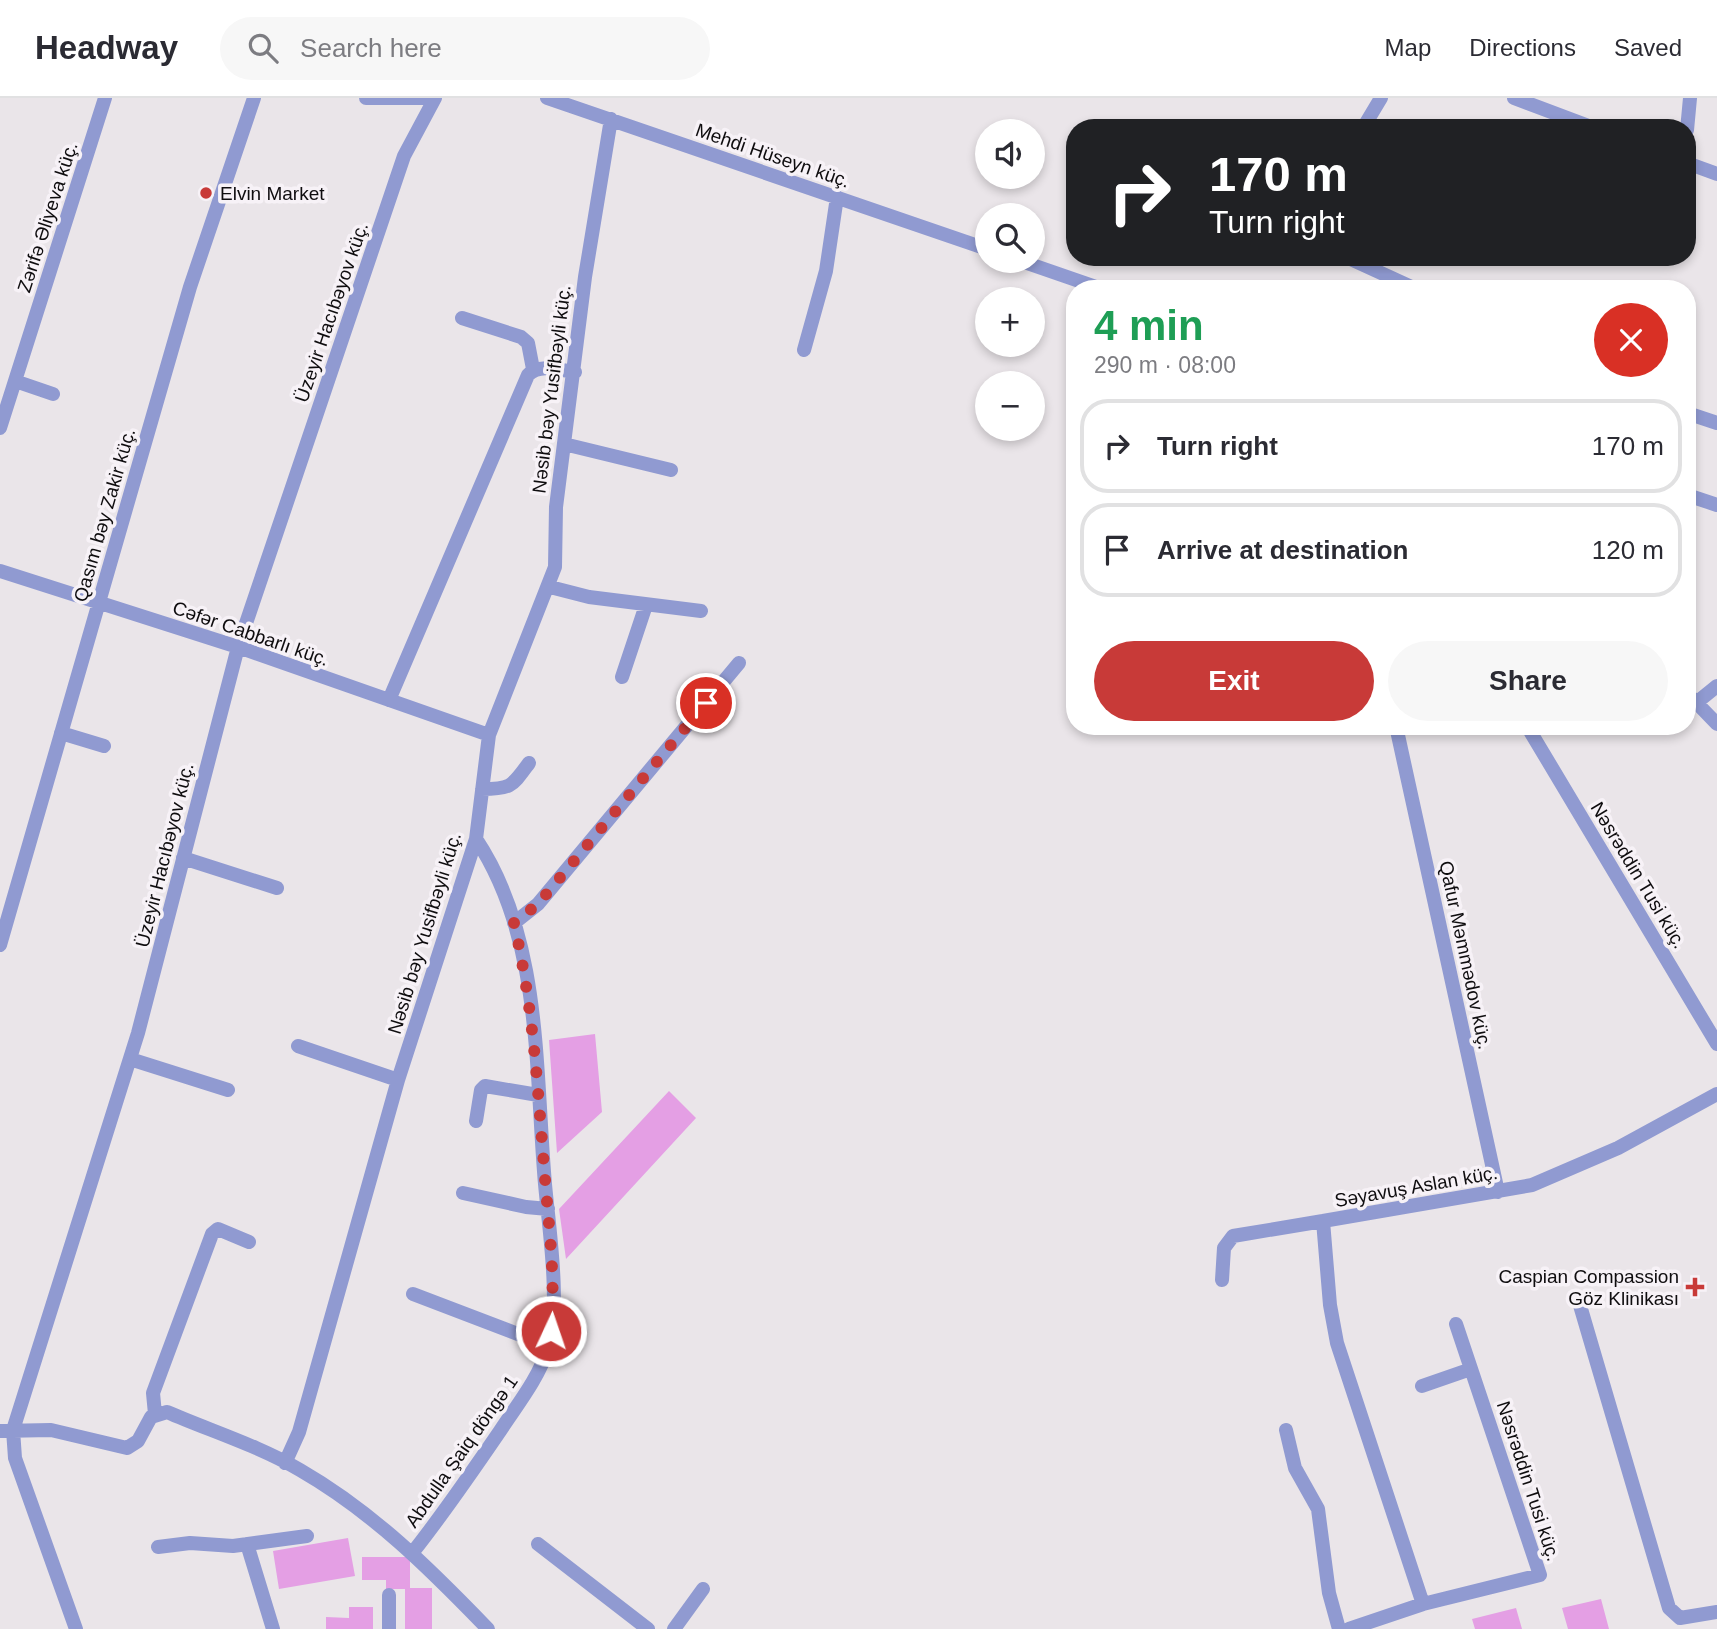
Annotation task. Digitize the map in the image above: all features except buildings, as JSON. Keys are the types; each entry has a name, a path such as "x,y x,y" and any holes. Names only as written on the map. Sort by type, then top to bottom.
{"street":[{"name":"Zərifə Əliyeva küç.","path":"0,428 105,98"},
{"name":"Qasım bəy Zakir küç.","path":"0,945 190,287 254,98"},
{"path":"366,98 424,98"},
{"name":"Üzeyir Hacıbəyov küç.","path":"76,1629 7,1430 130,1059 238,647 404,156 435,98"},
{"name":"Mehdi Hüseyn küç.","path":"547,98 975,245"},
{"path":"596,114 599,98"},
{"path":"1368,119 1381,98"},
{"path":"1514,98 1570,119"},
{"path":"1688,119 1690,98"},
{"name":"Nəsib bəy Yusifbəyli küç.","path":"285,1463 299,1432 398,1080 476,839 489,735 550,587 555,567 556,507 585,277 611,119"},
{"path":"1696,166 1717,174"},
{"path":"804,350 825,271 837,197"},
{"path":"1366,266 1396,280"},
{"path":"1045,269 1076,280"},
{"path":"462,318 521,337 528,343 533,369"},
{"path":"389,700 527,374 533,369 575,372"},
{"path":"15,381 53,394"},
{"path":"1696,416 1717,423"},
{"path":"564,444 671,470"},
{"path":"1696,498 1717,505"},
{"name":"Cəfər Cabbarlı küç.","path":"0,572 238,647 489,735"},
{"path":"550,587 589,597 701,611"},
{"path":"622,677 646,605"},
{"path":"514,923 538,904 740,663"},
{"path":"1696,696 1717,686"},
{"path":"1696,703 1717,724"},
{"path":"61,733 104,746"},
{"name":"Qafur Məmmədov küç.","path":"1398,735 1498,1192"},
{"name":"Nəsrəddin Tusi küç.","path":"1532,735 1717,1044"},
{"path":"482,789 506,789 513,786 529,763"},
{"name":"Abdulla Şaiq döngə 1","path":"413,1552 522,1399 549,1346 552,1288 533,1018 514,923 492,864 476,839"},
{"path":"183,858 277,888"},
{"path":"298,1046 398,1080"},
{"path":"130,1059 228,1090"},
{"path":"476,1121 481,1090 485,1086 538,1095"},
{"name":"Səyavuş Aslan küç.","path":"1423,1604 1337,1343 1323,1221 1532,1185 1583,1166 1717,1094"},
{"path":"463,1193 548,1209"},
{"path":"1222,1280 1224,1248 1233,1236 1323,1221"},
{"path":"7,1430 51,1430 127,1448 138,1441 155,1414 153,1393 212,1234 218,1229 249,1242"},
{"path":"413,1294 549,1346"},
{"path":"1579,1302 1669,1608 1680,1618 1717,1612"},
{"name":"Nəsrəddin Tusi küç.","path":"1423,1604 1540,1576 1456,1324"},
{"path":"1422,1385 1471,1369"},
{"path":"155,1414 167,1412 285,1463 362,1511 413,1552 488,1629"},
{"path":"1286,1430 1295,1468 1318,1509 1329,1593 1339,1629"},
{"path":"158,1547 190,1543 247,1544 307,1536"},
{"path":"247,1544 273,1629"},
{"path":"538,1545 648,1629"},
{"path":"674,1629 703,1589"},
{"path":"389,1595 389,1629"},
{"path":"1349,1629 1423,1604"}],"place":[{"name":"Elvin Market","path":"206,193"},
{"name":"Caspian Compassion Göz Klinikası","path":"1695,1287"}],"route":[{"path":"551,1331 548,1209 533,1018 514,923 538,904 706,703"}]}
